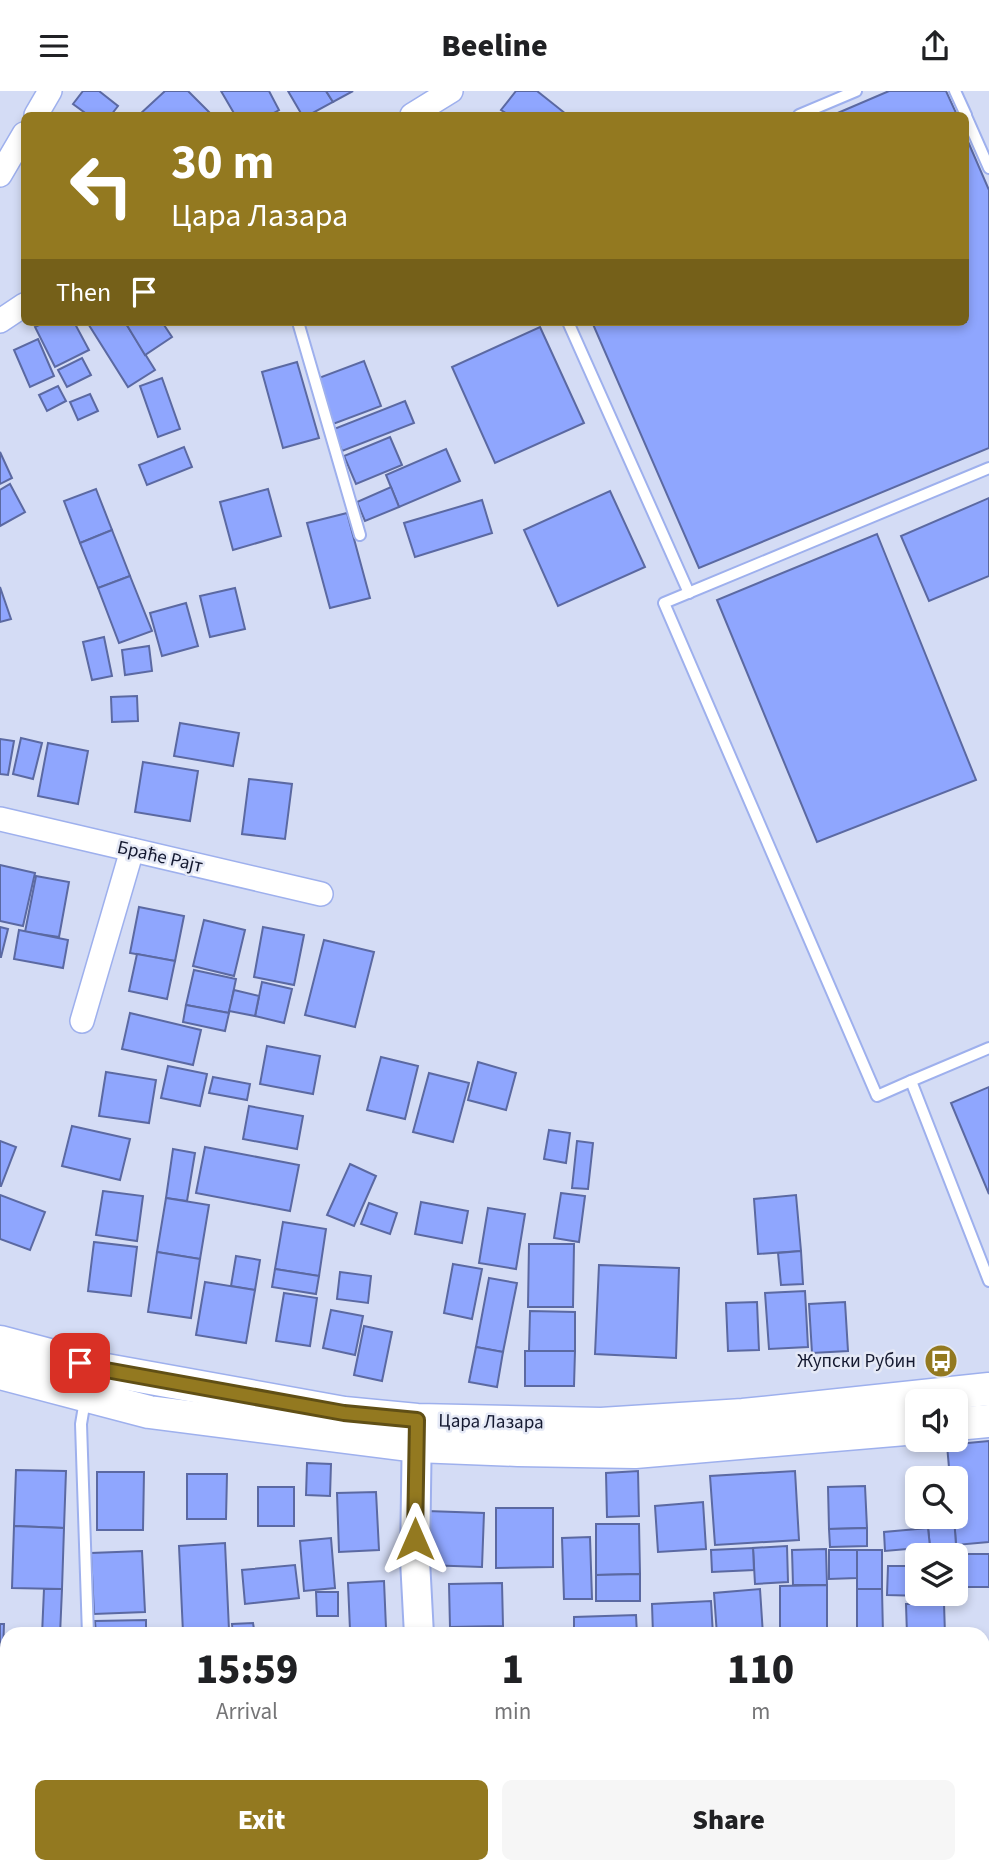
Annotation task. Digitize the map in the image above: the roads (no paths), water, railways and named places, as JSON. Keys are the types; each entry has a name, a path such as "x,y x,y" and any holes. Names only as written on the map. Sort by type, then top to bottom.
{"main road":[{"name":"Цара Лазара","path":"0,1342 119,1372 344,1413 416,1433 743,1415 989,1389"},
{"name":"Цара Лазара","path":"0,1373 149,1412 416,1433 518,1450 635,1452 905,1429"},
{"path":"968,1423 989,1421"}],"street":[{"path":"38,112 50,91"},
{"path":"417,112 451,91"},
{"path":"0,175 21,139"},
{"path":"0,321 21,307"},
{"name":"Браће Рајт","path":"0,819 321,894"},
{"path":"82,1021 132,851"},
{"path":"416,1433 415,1560 419,1627"}],"lane":[{"path":"806,112 856,91"},
{"path":"955,91 964,112"},
{"path":"969,123 989,168"},
{"path":"299,326 360,535"},
{"path":"570,326 689,593"},
{"path":"989,468 664,603 877,1096 989,1048"},
{"path":"911,1081 989,1281"},
{"path":"86,1395 81,1424 88,1627"}],"place":[{"name":"Жупски Рубин","path":"941,1361"}]}
